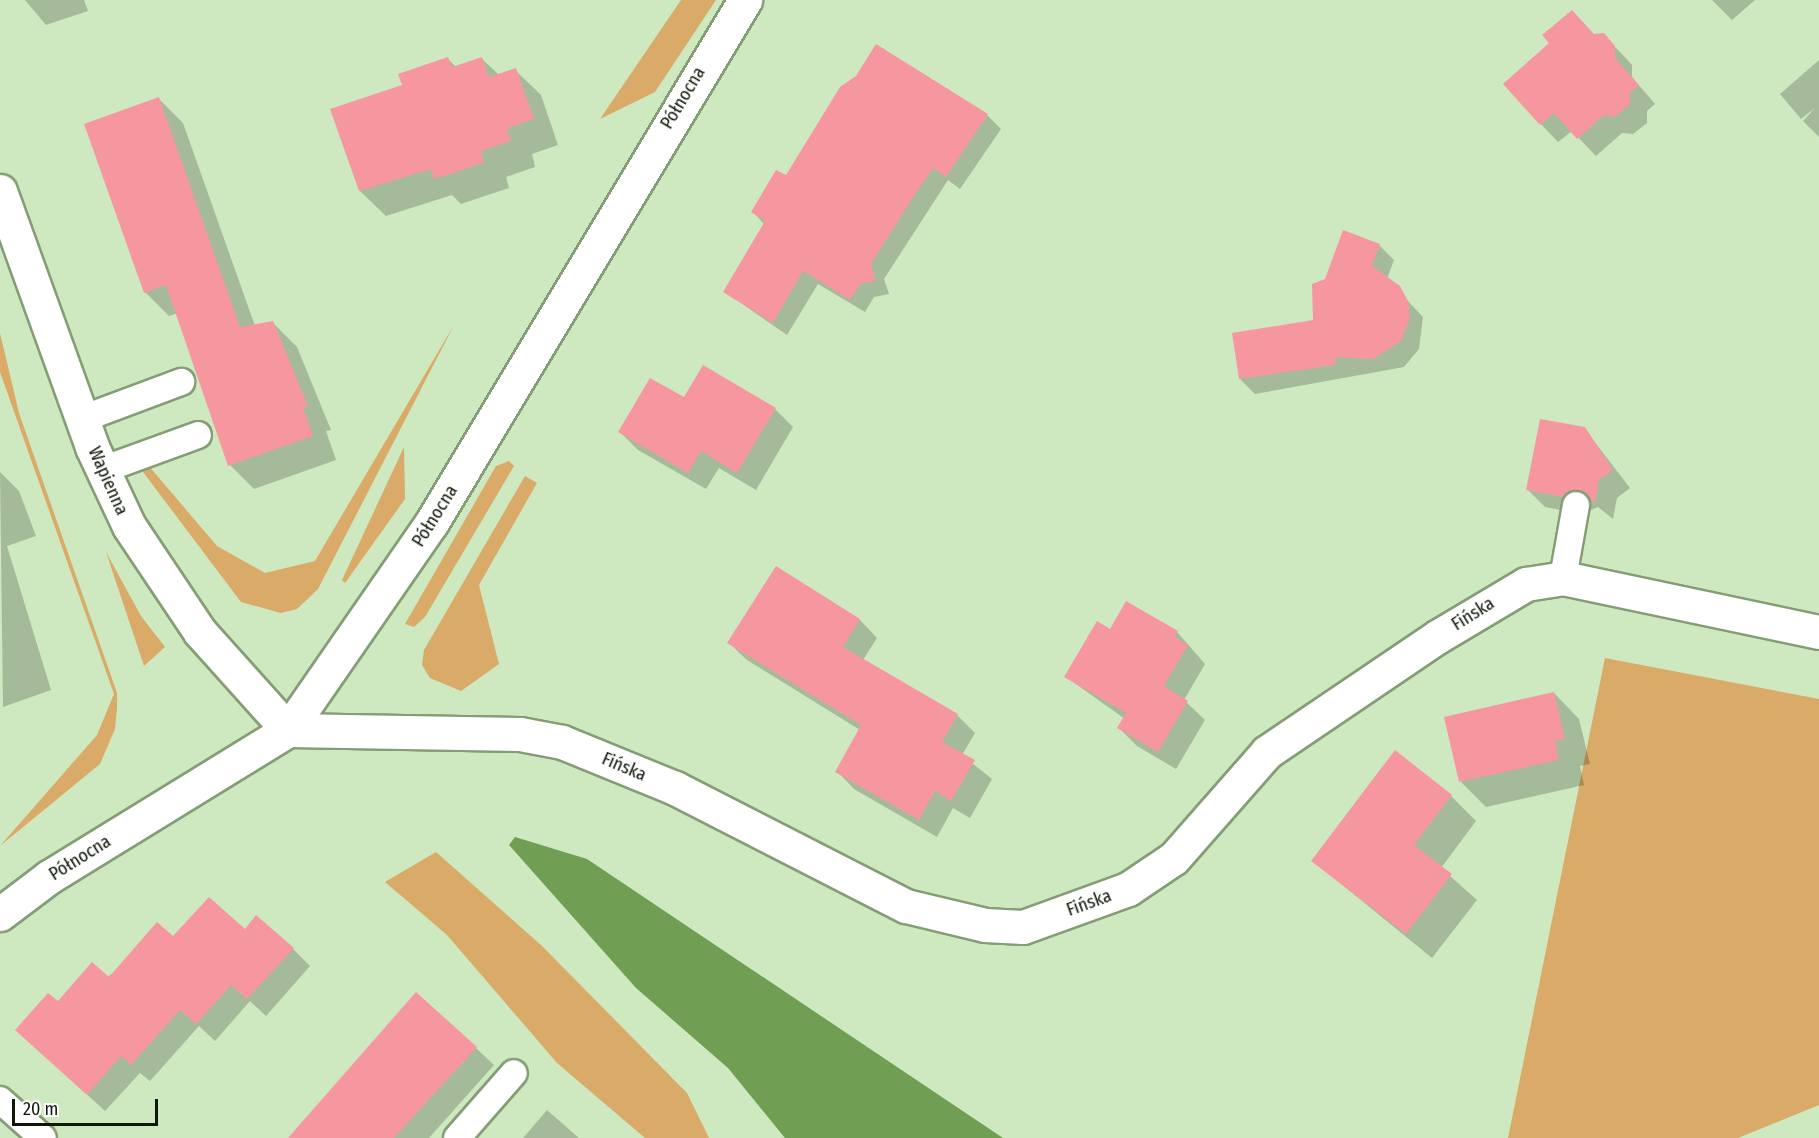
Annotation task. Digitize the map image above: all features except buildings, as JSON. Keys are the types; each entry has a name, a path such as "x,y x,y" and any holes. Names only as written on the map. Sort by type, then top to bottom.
{"street":[{"name":"Północna","path":"0,914 49,877 288,730 432,522 745,0"},
{"name":"Wapienna","path":"0,191 102,470 174,599 288,730"},
{"name":"Fińska","path":"288,730 520,734 562,742 675,789 906,906 985,925 1023,927 1128,889 1174,858 1267,752 1497,599 1526,584 1563,578 1819,632"}],"lane":[{"path":"82,419 181,382"},
{"path":"102,470 198,435"},
{"path":"1563,578 1576,505"},
{"path":"457,1138 514,1073"},
{"path":"0,1100 43,1138"}],"shaded area":[{"path":"681,0 716,0 655,92 600,119"},
{"path":"454,325 318,589 297,609 281,613 241,602 143,472 148,465 217,546 265,573 315,561"},
{"path":"0,333 19,413 117,693 117,708 115,729 100,764 0,846 97,735 114,694 0,372"},
{"path":"404,447 405,499 345,583 342,580"},
{"path":"509,461 514,466 425,617 414,627 405,624 496,466"},
{"path":"525,476 537,483 479,585 499,664 461,691 430,678 422,665 424,650"},
{"path":"106,552 141,616 165,647 144,666"},
{"path":"1605,658 1819,699 1819,1105 1738,1138 1508,1138"},
{"path":"515,837 587,859 1003,1138 785,1138 728,1068 636,988 509,845"},
{"path":"436,852 542,946 687,1093 709,1138 645,1138 557,1063 447,935 385,882"}]}
